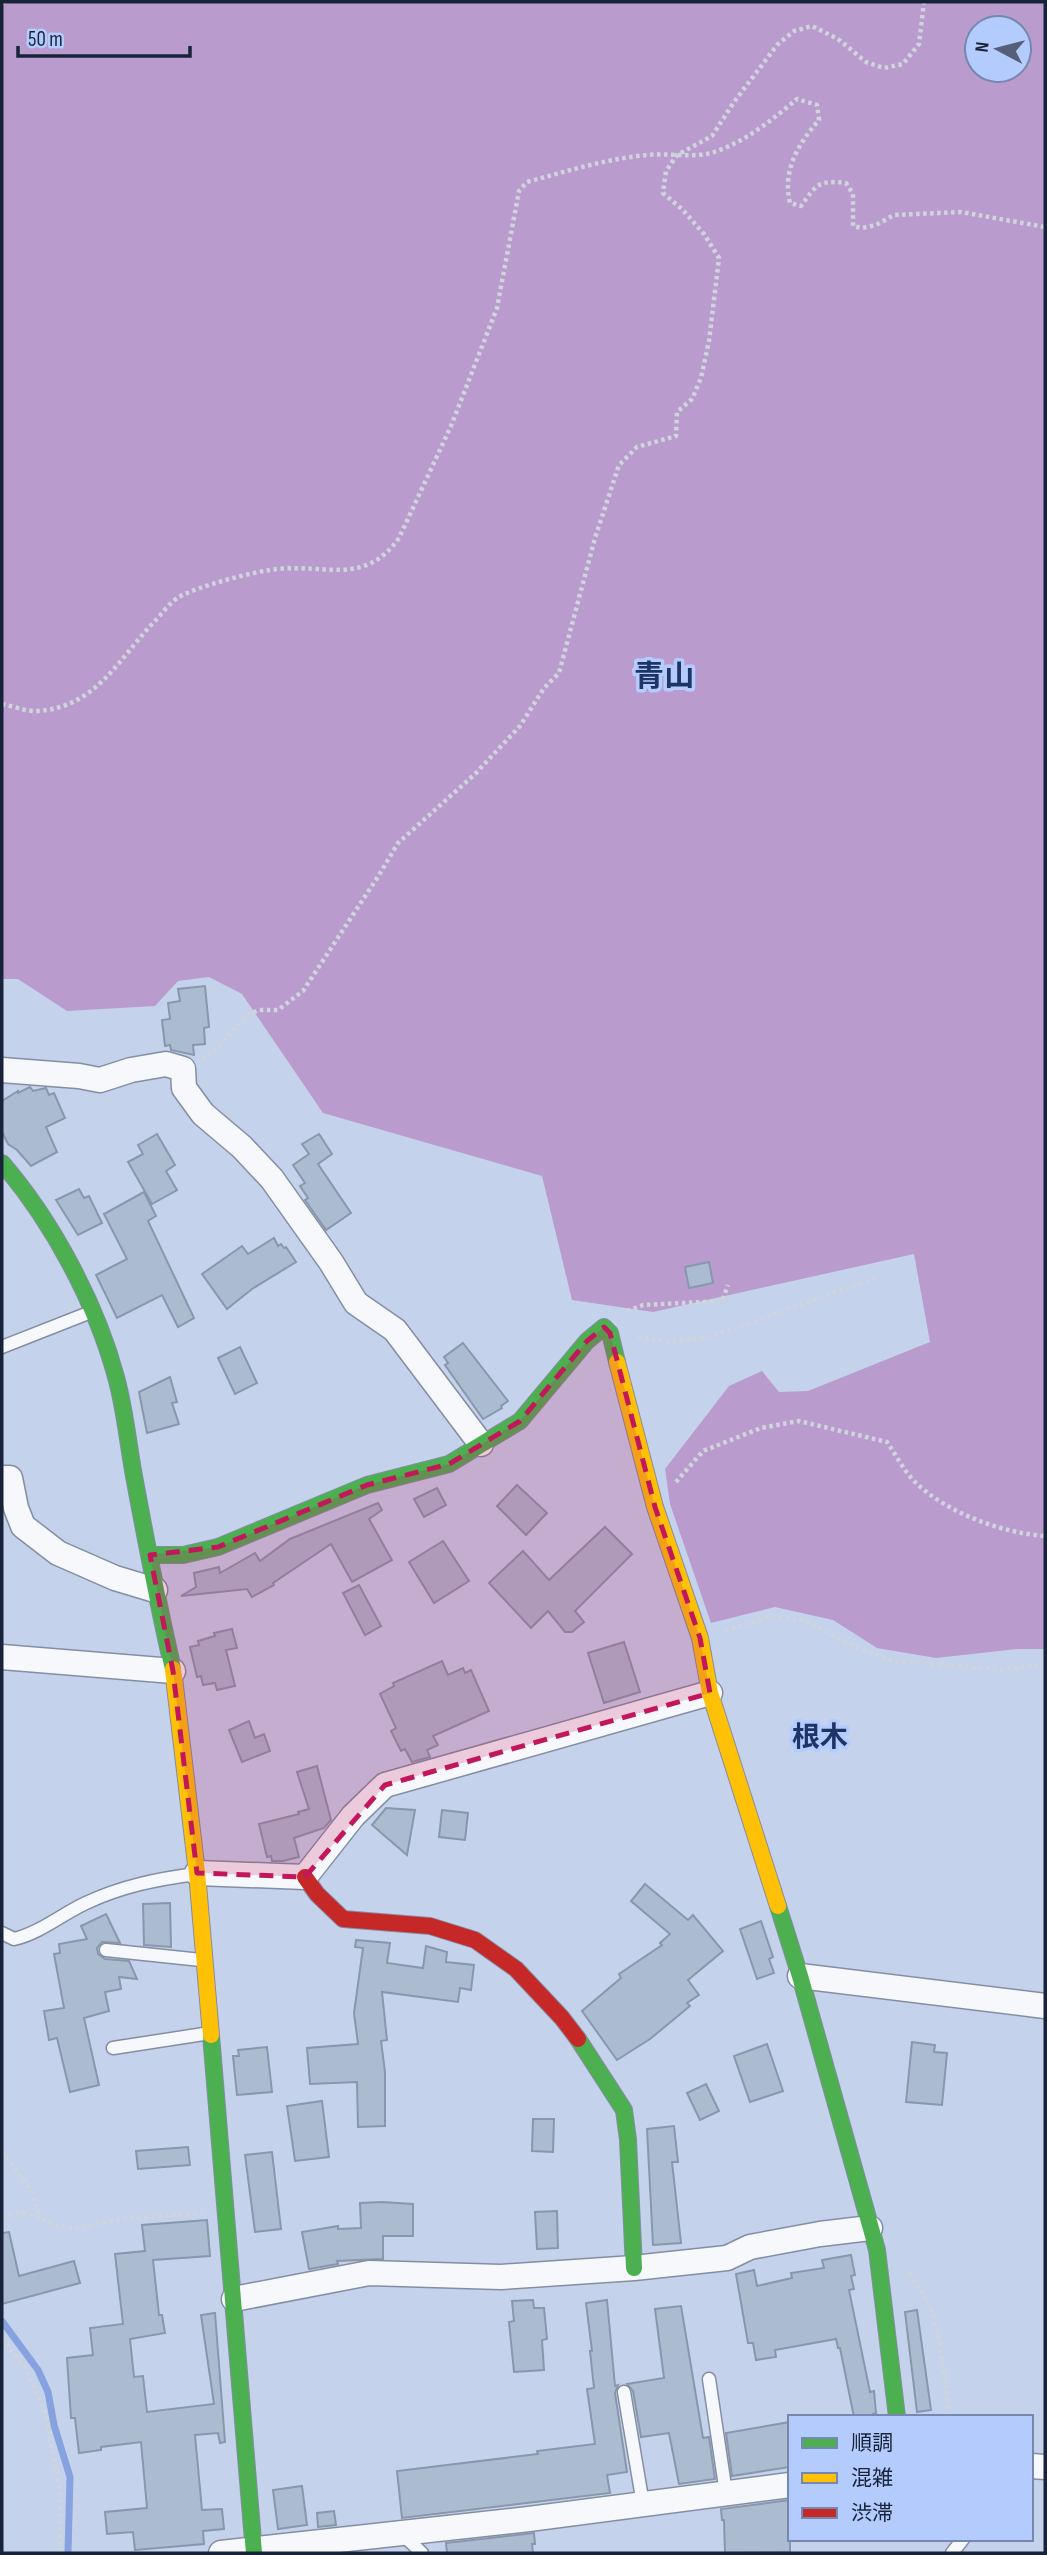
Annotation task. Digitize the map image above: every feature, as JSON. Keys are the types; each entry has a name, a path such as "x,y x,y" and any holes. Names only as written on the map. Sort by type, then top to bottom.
{"street":[{"path":"2,1070 53,1073 100,1080 131,1069 166,1064 183,1069 184,1088 203,1114 242,1147 272,1179 331,1262 356,1303 395,1330 481,1444"},
{"path":"2,1163 27,1192 52,1229 92,1312 116,1377 155,1590 173,1671 197,1874 254,2552"},
{"path":"150,1555 183,1555 218,1547 367,1485 449,1464 520,1421 587,1341 607,1330 655,1507 700,1638 710,1693 800,1976 874,2239 897,2415"},
{"path":"2,1478 10,1478 23,1526 58,1553 115,1578 155,1590"},
{"path":"2,1657 173,1671"},
{"path":"305,1877 353,1816 385,1785 710,1693"},
{"path":"197,1874 305,1877"},
{"path":"305,1877 317,1894 343,1919 430,1926 475,1940 516,1969 562,2018 591,2057 624,2110 628,2140 634,2269"},
{"path":"800,1976 1045,2006"},
{"path":"234,2299 369,2273 501,2277 634,2269 727,2258 750,2247 820,2234 874,2239"},
{"path":"221,2553 254,2552 788,2485"}],"lane":[{"path":"2,1347 92,1312"},
{"path":"2,1933 14,1939 27,1936 116,1890 158,1879 197,1874"},
{"path":"106,1950 204,1960"},
{"path":"113,2048 211,2033"},
{"path":"709,2379 726,2493"},
{"path":"624,2392 643,2504"},
{"path":"400,2532 422,2553"}],"path":[{"path":"183,1069 219,1046 247,1015 259,1010 278,1010 303,991 397,843 475,774 520,726 544,688 559,673 595,538 619,466 637,447 676,436 677,412 692,399 701,378 709,341 719,258 704,234 663,193 666,171 677,155 712,136 777,45 794,31 812,26 838,39 866,62 884,68 903,64 919,44 924,2"},
{"path":"2,704 37,711 73,703 101,684 178,597 195,590 276,569 346,569 367,566 387,553 399,538 452,426 497,308 519,191 527,182 601,162 648,155 706,153 732,144 771,120 797,99 817,105 819,120 804,137 788,171 787,190 790,203 802,206 816,186 826,181 846,183 853,194 853,226 862,228 876,225 894,215 961,212 1045,228"},
{"path":"728,1285 722,1301 643,1306 618,1314 607,1330 671,1342 713,1336 878,1277"},
{"path":"655,1507 702,1451 761,1428 799,1421 887,1442 915,1482 957,1512 1012,1531 1045,1536"},
{"path":"700,1638 768,1618 804,1620 856,1648 894,1661 1004,1671 1045,1663"},
{"path":"2,2151 31,2190 41,2218"},
{"path":"2,2216 20,2212 57,2226 75,2229 120,2219 227,2211"},
{"path":"874,2239 909,2273 931,2306 950,2415"},
{"path":"2,2338 27,2370 46,2414 61,2487 60,2553"}],"highlighted area":[{"path":"604,1327 610,1333 655,1507 700,1638 710,1693 385,1785 305,1877 197,1873 173,1671 150,1555 218,1547 367,1485 449,1464 520,1421 587,1341"}],"shaded area":[{"path":"8,2 1045,2 1045,1649 1017,1649 936,1658 877,1648 833,1620 775,1607 711,1623 670,1504 665,1469 729,1386 762,1371 779,1392 808,1391 930,1342 914,1254 653,1312 572,1300 542,1176 323,1113 242,994 209,977 178,981 155,1006 67,1011 18,979 2,979 2,6"}],"building":[{"path":"205,986 209,1027 204,1028 205,1044 193,1045 194,1055 171,1050 170,1045 165,1046 162,1020 170,1019 168,1003 180,1001 178,989"},
{"path":"30,1087 33,1091 46,1088 49,1095 54,1093 65,1118 46,1127 57,1152 31,1166 8,1144 2,1132 2,1101"},
{"path":"157,1134 175,1165 166,1171 177,1190 152,1204 128,1162 143,1154 138,1145"},
{"path":"319,1134 332,1154 318,1164 351,1213 326,1230 305,1200 308,1198 300,1186 305,1183 293,1165 309,1154 302,1144"},
{"path":"79,1189 84,1198 89,1196 102,1223 78,1235 56,1200"},
{"path":"144,1192 156,1216 148,1221 194,1318 178,1327 162,1295 117,1318 96,1275 127,1259 104,1214"},
{"path":"274,1238 278,1246 281,1244 286,1247 296,1262 252,1289 227,1309 202,1274 242,1246 248,1254"},
{"path":"709,1262 713,1283 689,1288 685,1267"},
{"path":"463,1343 508,1401 502,1408 483,1419 445,1365 448,1363 444,1357"},
{"path":"240,1347 257,1383 235,1394 218,1358"},
{"path":"170,1377 177,1402 172,1403 179,1424 147,1433 139,1392"},
{"path":"517,1485 547,1513 526,1535 497,1506"},
{"path":"437,1488 446,1505 424,1517 414,1499"},
{"path":"378,1503 382,1510 369,1519 392,1560 352,1582 331,1544 273,1583 274,1585 252,1597 247,1589 181,1596 196,1587 194,1573 219,1567 220,1573 255,1553 260,1561 290,1539"},
{"path":"605,1527 632,1554 575,1611 584,1622 572,1632 565,1632 548,1611 531,1628 489,1583 523,1551 549,1580"},
{"path":"443,1541 469,1581 434,1603 409,1562"},
{"path":"359,1585 381,1626 365,1635 343,1593"},
{"path":"232,1629 237,1648 226,1650 235,1686 217,1690 215,1683 203,1685 201,1676 197,1677 190,1647 199,1645 198,1641 215,1636 214,1633"},
{"path":"624,1642 640,1692 604,1703 588,1653"},
{"path":"442,1661 448,1675 463,1668 465,1673 471,1670 489,1711 433,1736 438,1745 427,1750 430,1757 412,1762 405,1749 401,1751 391,1731 396,1728 380,1694 394,1686 393,1683"},
{"path":"249,1721 255,1738 264,1734 270,1751 242,1762 229,1730"},
{"path":"317,1766 331,1820 324,1828 294,1838 299,1857 272,1861 271,1856 267,1857 259,1824 309,1809 297,1772"},
{"path":"386,1808 415,1810 407,1855 372,1825"},
{"path":"442,1810 468,1813 465,1840 439,1837"},
{"path":"645,1884 688,1920 693,1915 723,1951 688,1980 699,1995 687,2003 690,2006 650,2039 617,2060 582,2011 621,1978 619,1974 662,1945 660,1943 670,1934 631,1901"},
{"path":"170,1903 171,1947 144,1945 143,1904"},
{"path":"106,1914 120,1943 102,1942 97,1948 98,1954 105,1959 129,1961 137,1979 119,1977 121,1989 105,1992 109,2011 84,2018 99,2085 70,2092 57,2038 49,2040 44,2011 64,2008 54,1954 60,1953 59,1944 87,1939 81,1926"},
{"path":"761,1921 773,1957 769,1959 774,1973 757,1979 740,1929"},
{"path":"356,1940 390,1943 387,1963 423,1968 426,1946 447,1952 446,1962 474,1965 471,1990 460,1988 458,2002 382,1992 387,2040 381,2041 385,2072 385,2126 358,2127 357,2082 310,2084 307,2048 358,2044 354,2013 363,1948 355,1947"},
{"path":"912,2042 935,2045 934,2052 947,2053 942,2105 906,2102"},
{"path":"767,2044 783,2091 750,2102 734,2056"},
{"path":"267,2047 272,2092 237,2095 233,2056 239,2056 238,2050"},
{"path":"706,2084 719,2111 700,2120 687,2093"},
{"path":"322,2101 329,2157 295,2161 287,2106"},
{"path":"533,2119 554,2119 553,2152 532,2151"},
{"path":"674,2126 678,2162 672,2162 681,2243 653,2245 647,2129"},
{"path":"188,2147 190,2165 138,2169 136,2151"},
{"path":"272,2152 281,2229 255,2232 245,2155"},
{"path":"360,2203 413,2204 413,2236 383,2236 383,2259 337,2261 338,2264 309,2269 302,2232 338,2226 338,2229 361,2228"},
{"path":"557,2211 558,2248 537,2249 535,2212"},
{"path":"207,2220 210,2256 153,2260 159,2315 162,2315 165,2333 130,2339 134,2377 143,2376 147,2412 214,2404 201,2315 215,2313 225,2442 220,2443 218,2433 195,2435 202,2510 222,2509 224,2529 203,2531 204,2544 135,2550 133,2532 107,2534 105,2512 147,2508 141,2442 79,2453 75,2418 71,2418 67,2358 93,2355 90,2328 123,2324 115,2254 145,2251 142,2225"},
{"path":"9,2232 19,2276 74,2261 80,2283 2,2304 2,2233"},
{"path":"851,2255 855,2275 851,2276 854,2289 849,2290 870,2392 874,2391 876,2413 873,2415 854,2415 836,2339 775,2350 776,2357 756,2360 753,2343 748,2343 736,2274 754,2270 757,2286 792,2278 791,2273 824,2268 822,2260"},
{"path":"533,2300 534,2308 544,2308 547,2339 542,2340 544,2370 514,2372 509,2322 514,2321 512,2301"},
{"path":"607,2300 615,2386 618,2385 615,2393 627,2472 607,2475 610,2493 402,2518 397,2471 538,2454 537,2451 595,2444 587,2389 594,2388 586,2303"},
{"path":"681,2306 703,2438 709,2437 715,2479 679,2484 669,2433 641,2437 633,2391 627,2384 664,2378 655,2309"},
{"path":"917,2310 931,2410 917,2412 905,2312"},
{"path":"788,2422 788,2467 732,2476 726,2433"},
{"path":"302,2486 307,2525 278,2529 273,2490"},
{"path":"788,2500 790,2552 725,2553 721,2509"},
{"path":"334,2511 336,2525 318,2527 317,2513"},
{"path":"534,2533 533,2553 447,2553 446,2543"}],"waterway":[{"path":"2,2321 38,2370 48,2392 54,2425 70,2477 68,2553"}],"traffic: fast":[{"path":"2,1163 55,1237 84,1292 107,1349 122,1401 134,1476 173,1669"},
{"path":"150,1555 183,1555 218,1547 367,1485 449,1464 520,1421 587,1341 604,1327 610,1333 617,1362"},
{"path":"778,1906 877,2250 897,2415"},
{"path":"211,2035 254,2553"},
{"path":"578,2039 624,2110 634,2268"}],"traffic: slow":[{"path":"617,1362 655,1507 700,1638 710,1693 778,1906"},
{"path":"173,1669 197,1873 211,2035"}],"traffic: jam":[{"path":"305,1877 317,1894 343,1919 430,1926 475,1940 516,1969 578,2039"}],"district":[{"name":"青山","path":"664,676"},
{"name":"根木","path":"820,1736"}]}
